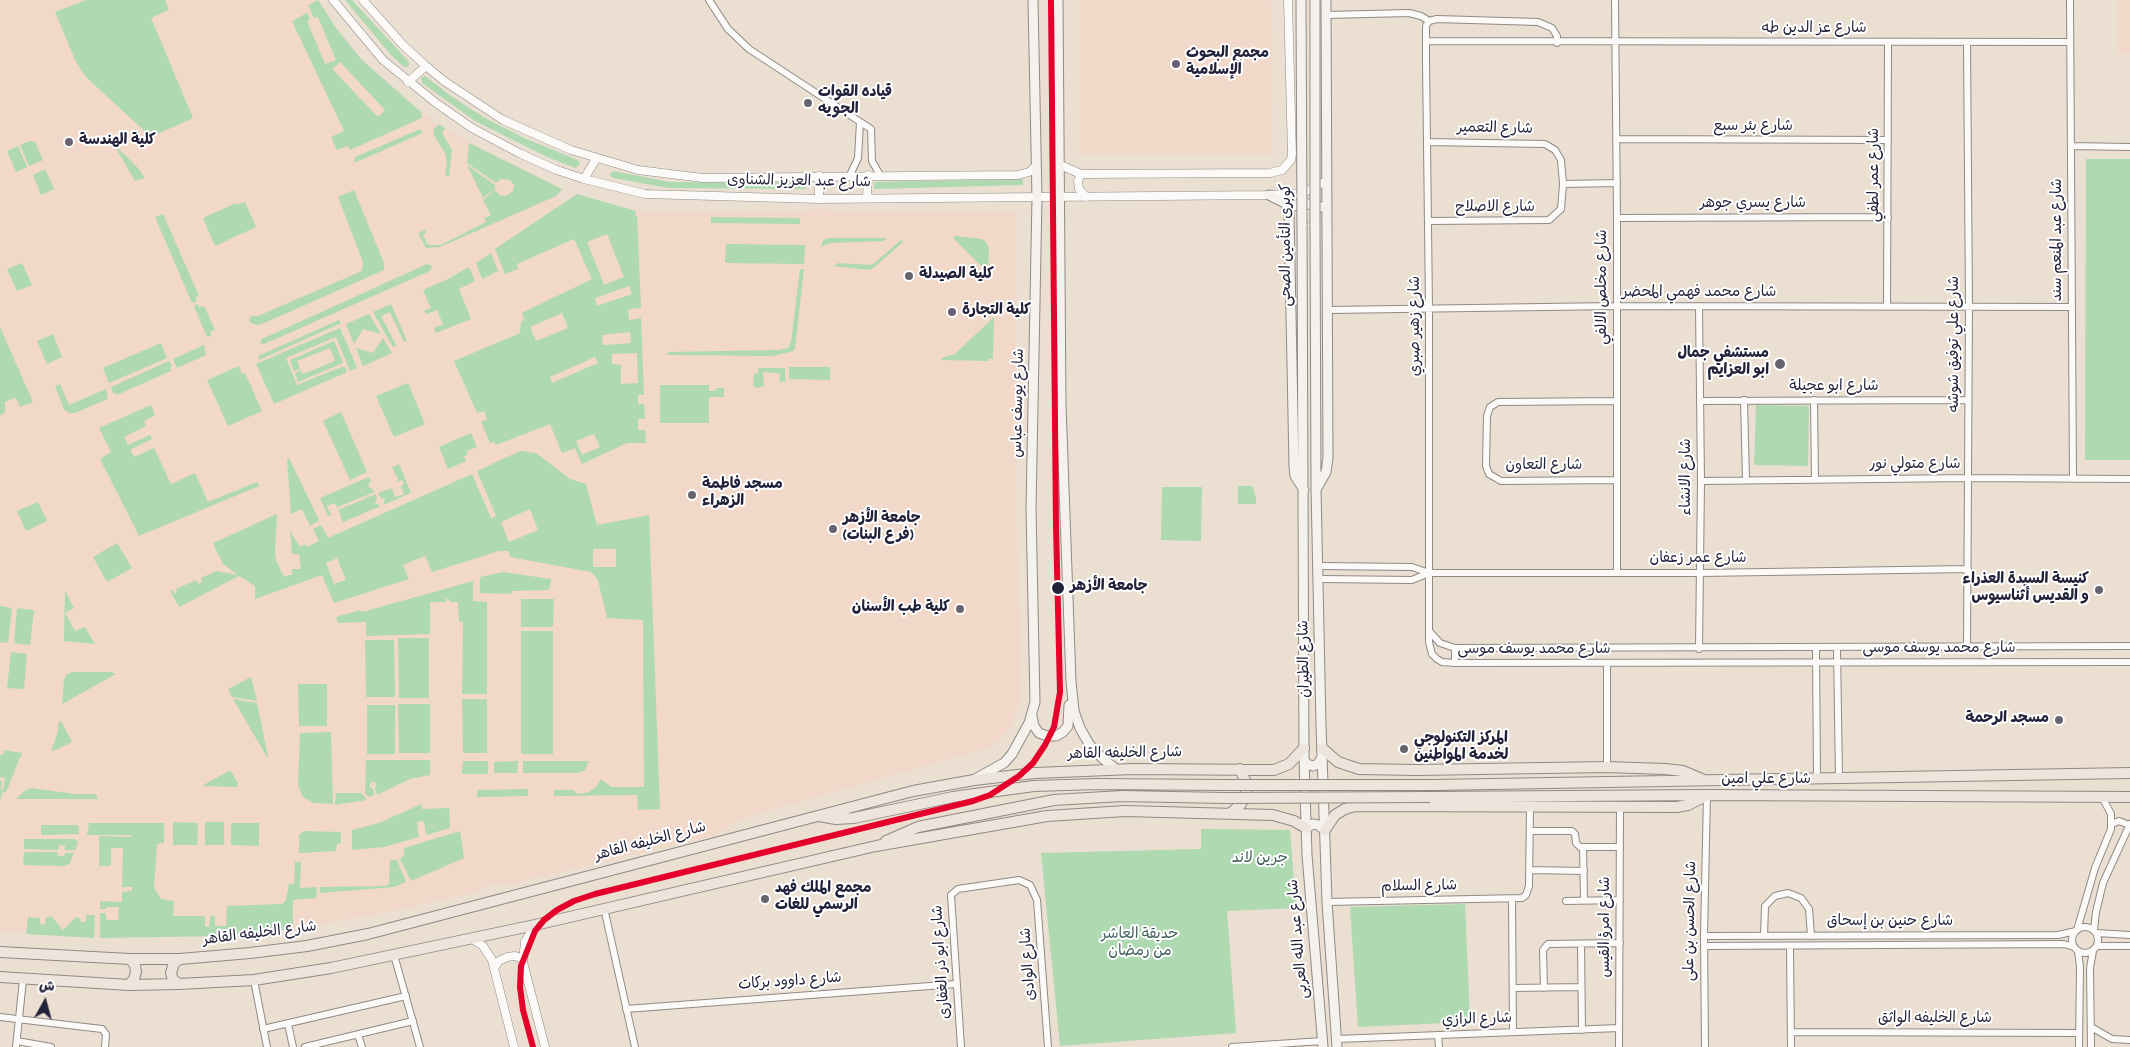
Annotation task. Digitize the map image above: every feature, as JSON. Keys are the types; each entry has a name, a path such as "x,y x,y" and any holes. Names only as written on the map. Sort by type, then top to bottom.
{"main road":[{"name":"شارع يوسف عباس","path":"974,780 1004,763 1025,734 1033,713 1035,692 1032,510 1037,198 1033,0"},
{"path":"1058,0 1061,396 1071,682 1074,711 1080,728 1089,744 1116,769"},
{"name":"كوبرى التأمين الصحى","path":"1301,0 1304,490"},
{"name":"كوبرى التأمين الصحى","path":"1315,0 1316,488"},
{"path":"1316,488 1328,467 1325,210 1326,0"},
{"path":"1269,195 1280,200 1288,208 1294,467 1295,476 1304,490"},
{"path":"1288,208 1304,203 1315,204 1325,210"},
{"name":"شارع الطيران","path":"1316,488 1325,830"},
{"name":"شارع الطيران","path":"1304,490 1304,759 1306,828"},
{"path":"1033,713 1034,726 1039,733 1052,737 1063,732 1069,722 1068,693 1071,682"},
{"name":"شارع الخليفه القاهر","path":"0,952 130,959 180,958 291,948 368,934 904,793 974,780 1035,773 1116,769 1279,769 1288,764 1304,748"},
{"path":"1304,759 1307,764 1313,766 1318,764 1322,753"},
{"name":"شارع علي امين","path":"1322,753 1349,767 1387,770 1607,768 1676,770 1693,774 1703,780 2130,773"},
{"path":"1231,813 1241,804 1246,793 1245,780 1240,769"},
{"path":"1383,806 1379,791 1381,781 1387,770"},
{"path":"817,815 836,819 854,818 953,796 1034,786 1096,784 1434,785 1703,780"},
{"path":"876,846 900,833 918,827 1054,800 1122,796 1225,798 1707,795"},
{"name":"شارع علي امين","path":"1325,830 1335,815 1355,806 1677,807 1688,805 1707,795 2130,797"},
{"path":"0,977 23,980 129,985 254,980 394,955 535,925 876,846 1071,813 1126,811 1280,816 1306,828 1318,825 1325,830"},
{"name":"شارع عبد الله العربى","path":"1306,828 1322,1044"},
{"name":"شارع عبد الله العربى","path":"1325,830 1337,1043"},
{"path":"179,984 173,980 171,970 174,963 180,958"},
{"path":"129,985 134,979 136,972 130,959"}],"street":[{"name":"شارع عبد العزيز الشناوى","path":"333,0 383,60 446,111 500,144 546,166 584,179 645,194 819,199 1269,195 1303,193 1326,181"},
{"name":"شارع عبد العزيز الشناوى","path":"363,0 403,45 444,82 503,120 596,159 638,170 703,178 850,175 1018,175 1029,172 1036,166"},
{"path":"709,0 728,29 749,49 871,129 872,161 880,175"},
{"path":"1058,164 1081,174 1276,172 1287,166 1292,148 1288,0"},
{"name":"شارع مخلص الالفي","path":"1614,0 1617,183 1617,573"},
{"name":"شارع عبد المنعم سند","path":"2070,0 2073,479"},
{"path":"1326,14 1409,13 1422,16 1429,21 1437,19 1538,22 1552,28 1558,42"},
{"name":"شارع زهير صبري","path":"1429,21 1426,26 1426,41 1429,221 1430,631"},
{"name":"شارع عز الدين طه","path":"1426,41 2070,42"},
{"name":"شارع عمر لطفي","path":"1887,307 1888,42"},
{"name":"شارع علي توفيق شوشه","path":"1967,42 1969,307 1967,646"},
{"path":"408,82 426,66"},
{"path":"850,175 858,158 860,122"},
{"name":"شارع بئر سبع","path":"1616,139 1888,140"},
{"name":"شارع التعمير","path":"1427,142 1545,144 1555,150 1561,160 1563,184"},
{"path":"2071,146 2130,147"},
{"path":"584,179 596,159"},
{"path":"1081,174 1078,185 1080,192 1086,197"},
{"path":"867,198 868,175"},
{"path":"819,176 819,199"},
{"path":"1563,184 1617,183"},
{"name":"شارع الاصلاح","path":"1429,221 1549,220 1561,209 1563,184"},
{"name":"شارع يسري جوهر","path":"1617,218 1888,217"},
{"name":"شارع محمد فهمي المحضر","path":"1327,310 1617,306 2071,307"},
{"name":"شارع الانشاء","path":"1699,306 1701,481 1699,648"},
{"path":"1744,400 1746,480"},
{"path":"1814,400 1815,480"},
{"name":"شارع ابو عجيلة","path":"1700,401 1968,400"},
{"name":"شارع التعاون","path":"1616,401 1498,402 1490,407 1487,416 1486,466 1489,474 1501,480 1617,480"},
{"name":"شارع متولي نور","path":"1701,481 1968,478 2130,479"},
{"name":"شارع عمر زعفان","path":"1319,566 1412,567 1429,573 1700,573 1968,570"},
{"name":"شارع عمر زعفان","path":"1319,579 1412,580 1429,573"},
{"name":"شارع محمد يوسف موسى","path":"1430,631 1440,643 1455,648 2130,646"},
{"name":"شارع محمد يوسف موسى","path":"1430,631 1432,654 1442,662 1455,663 1837,664 2130,662"},
{"path":"1455,648 1455,663"},
{"path":"1816,648 1817,779"},
{"path":"1837,648 1838,779"},
{"path":"1607,664 1607,768"},
{"name":"شارع الحسن بن على","path":"1705,1047 1704,936 1707,795"},
{"path":"2079,1047 2080,963 2072,939 2077,930 2112,824 2109,809 2102,797"},
{"name":"شارع امرؤ القيس","path":"1620,806 1620,1047"},
{"path":"1513,1032 1512,899 1522,898 1529,891 1530,807"},
{"path":"2091,1047 2091,964 2099,942 2095,932 2096,912 2103,883 2130,825 2119,821 2112,824"},
{"path":"1530,831 1572,831 1576,834 1578,845 1584,847 1620,847"},
{"path":"1584,847 1584,900"},
{"path":"1530,870 1584,871"},
{"name":"شارع ابو ذر الغفارى","path":"961,1047 950,901 953,892 958,889 1019,880 1027,882"},
{"name":"شارع الوادى","path":"1027,882 1036,894 1039,907 1048,1047"},
{"path":"1764,936 1765,906 1774,896 1788,893 1801,898 1809,909 1811,936"},
{"name":"شارع السلام","path":"1328,902 1512,899"},
{"path":"1566,901 1620,900"},
{"path":"604,908 635,1047"},
{"path":"535,925 525,942 523,959 545,1047"},
{"path":"2077,930 2086,927 2095,932 2130,935"},
{"name":"شارع حنين بن إسحاق","path":"1704,936 2058,935 2077,930"},
{"path":"1730,936 1726,938 1726,942 1730,946"},
{"path":"471,938 486,950 494,968 514,1047"},
{"path":"1544,988 1543,950 1545,946 1550,944 1620,942"},
{"path":"1581,944 1582,1030"},
{"name":"شارع حنين بن إسحاق","path":"1704,946 2064,944 2076,949"},
{"path":"1790,946 1791,1047"},
{"path":"2076,949 2083,954 2095,949 2130,946"},
{"path":"394,955 420,1047"},
{"path":"494,968 499,961 506,957 515,956 523,959"},
{"path":"23,980 16,1044 51,1047"},
{"path":"254,980 266,1047"},
{"name":"شارع داوود بركات","path":"626,1008 956,984"},
{"path":"1513,988 1581,987"},
{"path":"263,1029 406,996"},
{"path":"0,1017 20,1021 102,1029 106,1034 105,1047"},
{"path":"305,1047 413,1021"},
{"path":"288,1024 293,1047"},
{"path":"2091,1027 2106,1037 2116,1040 2130,1040"},
{"name":"شارع الرازي","path":"1337,1043 1438,1035 1619,1028"},
{"name":"شارع الخليفه الواثق","path":"1791,1032 2079,1033"},
{"path":"358,1035 362,1047"},
{"path":"1438,1035 1438,1047"},
{"path":"2112,1047 2116,1040"},
{"path":"1232,1047 1322,1044"}],"shaded area":[{"path":"0,0 318,0 336,28 361,59 405,99 432,120 465,140 562,189 557,196 563,203 577,194 636,211 803,212 811,209 825,209 833,212 1016,213 1016,461 1020,692 1018,707 1009,729 998,741 985,749 754,815 738,821 716,835 506,885 505,882 480,888 481,891 389,912 293,929 223,936 100,938 0,931"},
{"name":"مجمع البحوث الإسلامية","path":"1079,0 1271,0 1273,50 1272,154 1079,154"},
{"path":"2118,0 2130,0 2130,54 2118,54"}],"green space":[{"path":"86,0 165,0 169,10 151,18 193,118 151,137 86,77 76,62 55,12"},
{"path":"318,0 336,28 361,59 422,113 422,118 350,150 348,146 337,150 331,137 344,131 292,21 307,13 310,20 307,21 325,64 336,60 318,17 314,18 308,5","holes":["340,62 385,110 378,117 332,69"]},
{"path":"345,0 352,0 409,62 408,67 404,67 391,55"},
{"path":"425,76 485,118 524,138 578,160 580,165 575,168 545,156 475,121 422,83 421,78"},
{"path":"439,124 445,128 442,133 452,150 449,176 445,175 447,164 445,153 433,134 434,129"},
{"path":"421,130 423,133 354,163 355,157"},
{"path":"30,141 35,142 43,160 29,166 20,145"},
{"path":"113,143 137,167 145,178 135,181"},
{"path":"469,143 562,189 556,196 440,247 426,248 418,233 425,230 426,233 423,235 428,245 441,245 486,222 484,218 491,215 483,200 493,191 496,190 499,195 506,196 513,191 514,185 510,180 501,179 496,183 467,163"},
{"path":"18,146 27,167 16,172 7,151"},
{"path":"2086,159 2130,159 2130,460 2085,460"},
{"path":"467,165 495,185 495,189 483,198"},
{"path":"45,169 54,189 41,195 33,175"},
{"path":"613,171 670,182 804,183 807,187 805,189 668,188 613,178 609,175"},
{"path":"1023,179 1023,185 874,189 874,182"},
{"path":"354,190 384,263 384,270 262,324 251,323 249,320 251,316 258,316 362,271 363,262 338,197"},
{"path":"577,194 636,211 641,308 628,309 629,320 641,318 644,395 638,395 638,404 644,404 645,419 638,419 638,430 645,430 646,443 627,443 582,464 575,448 562,453 550,424 496,445 494,442 490,443 481,422 487,419 484,411 477,413 454,361 520,333 521,322 524,320 522,313 592,279 574,239 517,264 518,269 505,274 495,249","holes":["607,234 624,277 604,285 587,242","629,286 632,294 597,306 595,298","562,313 568,328 536,341 530,327","630,332 631,343 603,345 602,335","637,353 638,383 621,384 621,365 612,364 612,354","595,357 598,363 552,383 550,377","594,434 600,447 582,455 576,441"]},
{"path":"245,202 256,227 215,246 203,218 236,203 237,205"},
{"path":"163,214 199,296 195,297 197,301 192,303 155,217"},
{"path":"711,217 800,218 800,224 711,223"},
{"path":"955,236 982,239 986,242 989,249 988,271 953,238"},
{"path":"829,238 886,238 884,241 831,243 821,247 823,240"},
{"path":"901,240 903,242 871,270 833,266 839,263 872,265"},
{"path":"726,244 805,245 804,264 725,263"},
{"path":"491,253 498,271 482,279 476,263"},
{"path":"22,263 32,285 17,291 7,269"},
{"path":"427,264 432,266 430,271 264,344 260,343 262,339"},
{"path":"470,268 475,281 459,289 471,319 436,333 434,328 443,324 437,310 426,314 424,311 431,308 423,290"},
{"path":"800,269 804,269 795,348 793,351 772,356 666,355 669,352 778,350 788,348 791,342"},
{"path":"198,304 199,308 204,306 215,330 210,332 211,336 207,337 194,306"},
{"path":"391,304 407,341 404,342 390,312 381,316 396,345 393,347 373,312"},
{"path":"369,314 381,334 363,329 354,344 346,324"},
{"path":"994,317 993,359 989,359 989,361 941,360 955,354"},
{"path":"339,320 341,323 259,360 258,356"},
{"path":"0,327 33,402 20,407 16,398 14,398 5,402 5,412 0,416"},
{"path":"340,328 357,368 350,371 336,337 286,358 297,385 344,366 347,372 274,404 256,364"},
{"path":"53,334 62,357 47,364 37,341"},
{"path":"383,338 392,353 363,366 356,348 373,353"},
{"path":"334,341 343,363 298,382 295,373 301,370 303,374 335,361 330,348 297,361 300,369 294,371 290,360"},
{"path":"161,343 167,358 109,383 103,368"},
{"path":"204,345 206,355 177,368 173,359"},
{"path":"169,361 172,366 170,368 171,371 117,395 113,393 111,387"},
{"path":"239,366 242,374 245,373 262,411 228,426 207,380"},
{"path":"789,367 830,367 830,380 789,379"},
{"path":"758,368 785,368 785,382 779,381 780,373 763,372 764,386 756,388 753,385 754,373 758,374"},
{"path":"408,383 425,424 394,437 376,396"},
{"path":"60,384 69,405 106,389 108,399 75,413 69,413 64,409 55,386"},
{"path":"660,385 709,385 709,391 715,391 716,388 724,388 724,397 709,397 709,423 660,423"},
{"path":"151,405 155,415 144,421 146,426 124,437 128,445 150,435 152,439 130,450 134,457 154,448 171,484 195,473 208,502 257,482 259,486 139,536 100,459 111,452 99,428"},
{"path":"1756,405 1809,406 1808,466 1754,465"},
{"path":"341,412 367,472 350,480 323,421"},
{"path":"471,433 477,447 467,451 467,455 464,457 466,461 448,469 439,447"},
{"path":"520,451 536,453 570,479 586,484 597,525 649,515 660,809 638,810 637,795 554,796 554,790 575,790 575,793 579,794 589,792 596,787 601,779 611,787 644,787 643,620 607,618 598,580 591,572 510,557 509,551 499,551 432,572 425,556 403,565 409,579 334,603 322,575 255,599 255,586 239,576 179,607 170,591 172,590 174,594 177,592 176,589 196,580 198,584 202,582 201,578 216,571 238,575 223,564 213,543 277,514 275,553 276,560 284,577 293,574 291,569 301,569 299,554 292,554 290,531 300,547 305,544 307,547 319,541 313,529 321,525 328,538 472,474 491,518 496,516 477,471","holes":["530,509 538,530 509,542 501,522","593,549 616,549 616,567 593,567","337,558 346,580 334,584 326,563"]},
{"path":"289,458 319,520 310,526 302,509 291,514 287,459"},
{"path":"399,464 411,493 383,505 385,499 380,497 378,493 392,488 395,497 404,494 401,486 404,484 402,480 397,482 398,479 392,467"},
{"path":"369,477 371,481 368,486 375,492 337,507 335,503 327,506 331,515 328,516 320,498"},
{"path":"1238,486 1252,486 1256,497 1256,504 1238,504"},
{"path":"1162,487 1202,487 1201,541 1161,540"},
{"path":"376,494 375,503 381,506 343,522 338,510"},
{"path":"38,502 47,521 26,531 17,511"},
{"path":"117,543 132,568 107,582 93,557"},
{"path":"503,572 551,579 550,588 548,590 512,591 511,594 480,593 480,577"},
{"path":"473,581 473,601 487,602 487,694 462,694 463,622 459,621 458,602 450,602 449,599 446,599 446,602 430,602 430,634 366,636 366,622 338,623 336,617 360,610 361,612 366,611"},
{"path":"65,591 74,608 65,613 75,631 85,627 95,644 64,641"},
{"path":"521,599 554,599 553,627 521,627"},
{"path":"0,606 12,608 8,643 0,642"},
{"path":"17,608 34,610 30,645 14,643"},
{"path":"521,631 553,631 553,754 521,754"},
{"path":"398,638 429,638 429,698 399,698"},
{"path":"365,640 394,640 395,697 366,697"},
{"path":"11,652 27,654 24,689 7,688"},
{"path":"73,672 111,672 116,674 62,704 64,680 67,674"},
{"path":"251,677 257,701 232,697 228,689"},
{"path":"298,684 327,684 327,726 299,726"},
{"path":"233,699 257,703 268,757 267,757"},
{"path":"462,699 487,699 487,753 463,753"},
{"path":"398,704 430,704 430,753 399,753"},
{"path":"367,705 395,705 395,754 367,754"},
{"path":"61,721 72,742 51,751 57,735 59,722"},
{"path":"331,732 333,804 314,803 303,797 298,785 300,733"},
{"path":"4,750 22,753 6,792 3,792 0,800 0,781 2,781 1,790 3,790 5,778 0,777 0,755 3,755"},
{"path":"366,760 430,760 430,775 410,779 377,795 375,788 377,784 372,781 369,786 373,789 374,795 369,797 365,793"},
{"path":"463,761 488,761 488,774 462,774"},
{"path":"518,761 517,773 494,773 494,762"},
{"path":"523,761 589,761 585,770 579,773 523,773"},
{"path":"230,770 238,783 237,787 202,786"},
{"path":"32,788 74,794 96,794 98,799 16,799 26,790"},
{"path":"528,789 528,796 477,797 477,790"},
{"path":"336,793 361,793 367,800 335,805"},
{"path":"421,804 422,809 449,808 450,828 426,835 424,821 417,822 419,837 384,847 352,850 352,830 379,823"},
{"path":"173,822 198,823 197,845 173,845"},
{"path":"205,822 224,822 224,845 205,845"},
{"path":"89,823 164,823 164,843 157,844 154,888 161,899 174,901 173,916 205,916 205,927 209,927 210,916 215,916 215,926 226,926 227,906 282,904 286,900 289,884 294,884 295,862 301,862 300,888 317,887 316,898 293,900 293,929 223,936 100,938 100,913 106,913 106,920 118,920 119,907 100,909 100,901 122,902 122,892 132,891 132,887 122,887 123,848 111,848 111,866 99,866 99,836 131,837 132,835 87,835"},
{"path":"231,823 259,823 259,846 231,845"},
{"path":"41,825 76,825 79,827 79,834 41,835"},
{"name":"حديقة العاشر من رمضان","path":"1201,829 1290,830 1296,908 1227,911 1236,1033 1060,1046 1041,853 1201,849"},
{"path":"304,831 341,832 341,843 337,844 336,851 299,853 299,835"},
{"path":"460,831 464,858 411,881 400,859 404,855 404,848"},
{"path":"24,839 75,839 78,842 75,850 65,850 65,846 59,845 58,850 24,849"},
{"path":"24,852 58,852 58,856 64,856 65,853 74,853 70,863 65,866 23,865"},
{"path":"390,860 397,860 406,882 394,887 320,893 320,887 386,886 389,883"},
{"path":"1465,904 1470,1022 1358,1027 1350,907"},
{"path":"86,915 95,915 94,938 26,934 28,917 40,918 40,924 45,925 46,917 52,917 63,930 76,917 80,918 81,922 86,922"}],"transit line":[{"path":"533,1047 523,1010 520,987 521,966 535,931 544,920 557,910 574,901 595,894 973,801 990,795 1019,776 1033,763 1054,727 1060,692 1056,526 1051,0"}],"place":[{"name":"مجمع البحوث الإسلامية","path":"1176,64"},
{"name":"قياده القوات الجويه","path":"808,103"},
{"name":"كلية الهندسة","path":"69,142"},
{"name":"كلية الصيدلة","path":"909,276"},
{"name":"كلية التجارة","path":"952,312"},
{"name":"مستشفي جمال ابو العزايم","path":"1780,364"},
{"name":"مسجد فاطمة الزهراء","path":"692,495"},
{"name":"جامعة الأزهر (فرع البنات)","path":"833,529"},
{"name":"جامعة الأزهر","path":"1058,588"},
{"name":"كنيسة السيدة العذراء و القديس أثناسيوس","path":"2099,590"},
{"name":"كلية طب الأسنان","path":"960,609"},
{"name":"مسجد الرحمة","path":"2059,720"},
{"name":"المركز التكنولوجي لخدمة المواطنين","path":"1404,749"},
{"name":"مجمع الملك فهد الرسمي للغات","path":"765,899"}],"park label":[{"name":"جرين لاند","path":"1260,860"}]}
